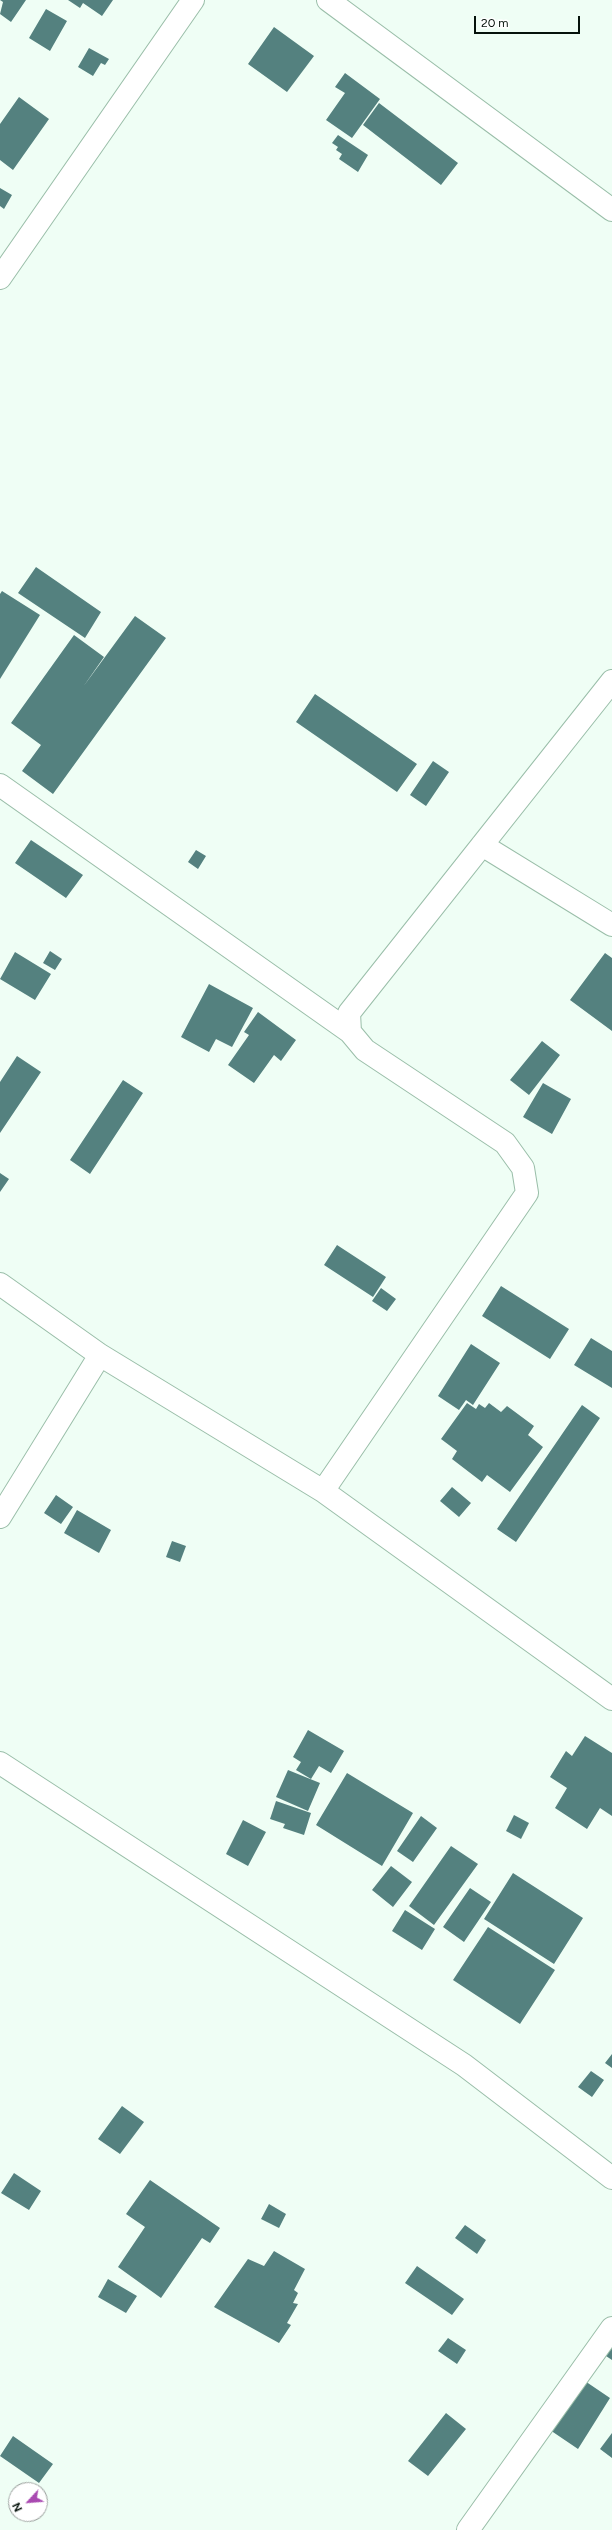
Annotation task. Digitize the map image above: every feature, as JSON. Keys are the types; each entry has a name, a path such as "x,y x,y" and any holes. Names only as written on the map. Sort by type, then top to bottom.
{"street":[{"path":"0,278 194,0"},
{"path":"328,0 612,210"},
{"path":"350,1032 349,1013 612,682"},
{"path":"0,785 350,1032 365,1050 505,1143 523,1168 527,1193 323,1491"},
{"path":"482,845 612,926"},
{"path":"0,1284 100,1355 323,1491 612,1699"},
{"path":"0,1517 100,1355"},
{"path":"0,1763 464,2065 612,2178"},
{"path":"468,2530 612,2328"}],"building":[{"path":"0,0 26,0 11,22 0,14 3,2"},
{"path":"68,0 113,0 102,16 83,3 80,8"},
{"path":"46,9 67,21 50,51 29,38"},
{"path":"274,27 314,56 287,92 248,64"},
{"path":"89,48 109,59 105,65 101,63 93,76 78,67"},
{"path":"345,73 380,99 352,138 326,120 345,93 335,87"},
{"path":"19,97 49,119 13,170 0,160 0,124"},
{"path":"379,103 458,163 441,185 363,125"},
{"path":"338,135 368,155 358,172 339,159 342,154 336,150 338,147 332,143"},
{"path":"0,188 12,195 4,209 0,206"},
{"path":"36,567 101,612 85,638 18,593"},
{"path":"2,591 40,615 0,679 0,594"},
{"path":"135,616 166,638 53,794 22,771 41,745 11,723 74,635 104,657 83,687"},
{"path":"315,694 417,764 397,792 296,722"},
{"path":"433,761 449,772 426,806 410,795"},
{"path":"31,840 83,875 66,898 15,863"},
{"path":"196,850 206,856 198,869 188,862"},
{"path":"50,951 62,959 55,970 43,963"},
{"path":"15,952 51,974 35,1000 0,979"},
{"path":"605,953 612,958 612,1031 570,1000"},
{"path":"209,984 253,1008 232,1047 216,1039 209,1052 181,1037"},
{"path":"258,1012 296,1040 281,1061 274,1055 254,1083 228,1065 249,1035 244,1032"},
{"path":"542,1041 560,1055 529,1095 510,1080"},
{"path":"17,1056 41,1072 0,1133 0,1082"},
{"path":"123,1080 143,1093 90,1174 70,1160"},
{"path":"543,1083 571,1099 552,1134 523,1117"},
{"path":"0,1173 9,1179 0,1192"},
{"path":"337,1245 386,1277 373,1297 324,1265"},
{"path":"501,1286 569,1329 550,1359 482,1316"},
{"path":"381,1288 396,1299 387,1311 372,1301"},
{"path":"591,1338 612,1351 612,1388 574,1365"},
{"path":"471,1344 500,1363 473,1405 466,1400 459,1410 438,1396"},
{"path":"467,1403 476,1409 479,1404 485,1408 489,1403 501,1412 507,1406 534,1426 528,1435 543,1447 510,1492 487,1475 482,1482 452,1459 457,1451 441,1439"},
{"path":"582,1405 600,1418 516,1542 497,1529"},
{"path":"452,1487 471,1503 459,1517 440,1501"},
{"path":"56,1495 73,1507 61,1524 44,1513"},
{"path":"77,1510 111,1530 99,1553 64,1533"},
{"path":"172,1541 186,1546 180,1562 166,1557"},
{"path":"308,1730 344,1751 331,1773 319,1766 311,1779 296,1770 301,1762 293,1757"},
{"path":"585,1736 612,1753 612,1816 600,1808 587,1829 555,1808 567,1788 550,1777 566,1751 572,1756"},
{"path":"288,1770 320,1783 308,1811 276,1797"},
{"path":"347,1773 413,1813 382,1866 316,1825"},
{"path":"276,1801 311,1813 304,1835 283,1828 285,1824 270,1819"},
{"path":"514,1815 529,1823 521,1839 506,1831"},
{"path":"421,1816 437,1828 413,1862 397,1851"},
{"path":"243,1820 266,1832 248,1866 226,1854"},
{"path":"451,1846 478,1864 434,1925 409,1906"},
{"path":"391,1866 412,1882 393,1907 372,1890"},
{"path":"513,1873 583,1918 554,1964 484,1919"},
{"path":"470,1888 491,1902 464,1942 443,1927"},
{"path":"405,1910 435,1929 422,1950 392,1931"},
{"path":"488,1927 555,1970 520,2024 453,1980"},
{"path":"612,2054 612,2068 605,2063"},
{"path":"591,2071 604,2080 592,2097 578,2087"},
{"path":"122,2106 144,2122 120,2154 98,2139"},
{"path":"14,2173 41,2191 29,2210 1,2193"},
{"path":"150,2180 220,2228 210,2243 202,2238 161,2298 118,2267 145,2227 126,2214"},
{"path":"269,2204 286,2214 279,2228 261,2219"},
{"path":"465,2225 486,2240 477,2254 455,2238"},
{"path":"274,2251 305,2269 294,2290 298,2293 293,2303 298,2304 287,2323 291,2325 279,2343 214,2307 248,2259 264,2266"},
{"path":"417,2266 464,2299 452,2315 405,2283"},
{"path":"108,2279 137,2296 126,2313 98,2297"},
{"path":"448,2338 466,2350 457,2364 438,2351"},
{"path":"612,2346 612,2360 606,2356"},
{"path":"579,2377 610,2398 578,2449 547,2428"},
{"path":"446,2413 466,2429 428,2476 408,2461"},
{"path":"612,2433 612,2458 600,2449"},
{"path":"13,2436 53,2464 40,2482 38,2482 0,2456"}]}
